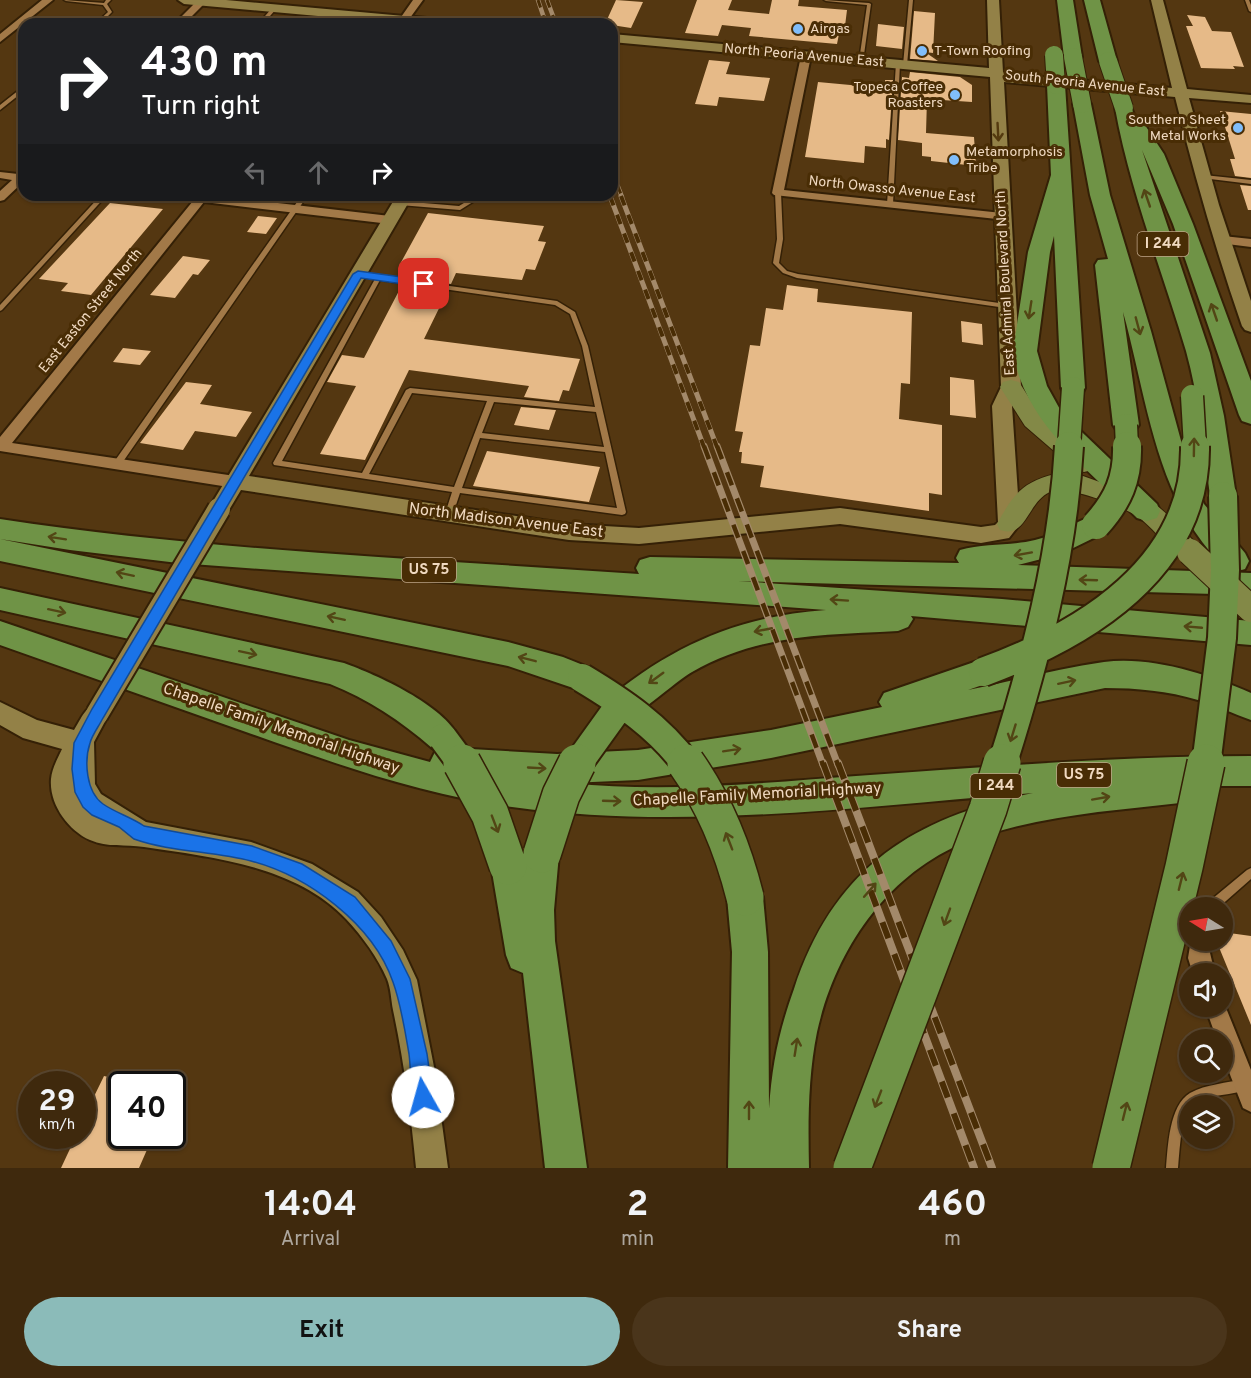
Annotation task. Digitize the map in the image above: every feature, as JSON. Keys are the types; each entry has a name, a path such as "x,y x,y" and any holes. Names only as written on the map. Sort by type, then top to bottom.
{"highway":[{"name":"I 244","path":"852,1168 988,809 1029,680 1050,592 1067,486 1073,388 1051,0"},
{"path":"646,568 789,559 1005,557 1035,552 1075,538 1096,525 1115,504 1124,485 1128,460 1126,425 1100,195 1073,57 1065,0"},
{"name":"I 244","path":"1092,0 1108,61 1124,108 1133,154 1193,333 1212,416 1223,496 1225,570 1222,638 1206,764 1184,867 1111,1168"},
{"path":"1124,108 1154,154 1183,224 1251,414"},
{"path":"1062,172 1040,252 1025,351 1027,366 1041,401 1053,419 1147,511"},
{"path":"1100,195 1140,331 1176,470 1193,508 1212,536 1251,577"},
{"path":"771,744 1012,663 1057,641 1106,612 1128,593 1159,557 1175,532 1192,483 1195,441 1192,396 1193,333"},
{"path":"1234,368 1251,390"},
{"name":"US 75","path":"0,529 70,540 178,552 1002,611 1251,633"},
{"path":"178,552 319,548 646,568 952,574 1251,584"},
{"path":"0,549 508,654 582,678 645,720 682,758 723,825 745,897 750,952 749,1168"},
{"path":"0,598 333,672 384,694 416,714 443,738 470,773 525,860 536,910 537,941 565,1168"},
{"path":"525,860 584,750 615,712 673,666 701,651 752,632 805,624 1002,611"},
{"name":"Chapelle Family Memorial Highway","path":"0,633 349,754 442,780 512,792 612,801 667,802 790,796 1136,772 1251,771"},
{"path":"349,754 556,769 638,765 771,744 1105,675 1148,675 1188,682 1251,707"},
{"path":"788,1168 791,1079 798,1034 815,982 839,928 877,882 900,862 960,828 1010,814 1122,794 1179,788 1251,785"}],"main road":[{"path":"1011,387 1030,420 1050,439 1147,511 1251,609"},
{"path":"1009,524 1029,495 1044,485 1055,483 1084,485 1147,511"}],"street":[{"path":"26,18 48,0"},
{"path":"184,0 275,8 334,18"},
{"path":"405,18 418,0"},
{"name":"East Admiral Boulevard North","path":"993,0 1011,387"},
{"path":"1157,0 1204,177 1251,326"},
{"path":"185,18 202,1"},
{"path":"0,39 18,24"},
{"name":"North Peoria Avenue East","path":"618,39 996,73"},
{"path":"778,193 806,56"},
{"name":"South Peoria Avenue East","path":"996,73 1004,78 1251,93"},
{"name":"South Peoria Avenue East","path":"1180,90 1251,99"},
{"path":"0,175 18,177"},
{"path":"0,198 18,182"},
{"name":"North Owasso Avenue East","path":"778,193 1002,217"},
{"name":"East Easton Street North","path":"0,446 200,201"},
{"path":"234,201 390,220"},
{"path":"402,201 82,743 66,764 64,779 66,797 73,810 86,823 100,831 116,835 140,833 252,854 296,869 349,903 385,948 401,979 418,1054 432,1168"},
{"path":"1223,240 1251,243"},
{"path":"1009,524 1002,406 1011,387"},
{"name":"North Madison Avenue East","path":"0,446 569,532 639,536 840,516 981,535 1001,532 1009,524"},
{"path":"0,713 32,730 82,743"},
{"path":"1220,1017 1248,1092"}],"lane":[{"path":"66,0 107,2 110,12 104,18"},
{"path":"826,0 869,4 861,61"},
{"path":"890,204 902,65 911,0"},
{"path":"1247,0 1251,11"},
{"path":"266,18 275,8"},
{"path":"0,108 18,93"},
{"path":"1204,177 1251,182"},
{"path":"778,193 780,239 776,263 785,272 797,276 1006,306"},
{"path":"0,309 99,201"},
{"path":"117,464 301,201"},
{"path":"416,201 460,208 471,201"},
{"path":"358,274 379,277 557,303 573,312 585,345 622,513 277,463 379,277"},
{"path":"364,476 410,390 599,410"},
{"path":"449,514 491,399"},
{"path":"478,435 608,450"},
{"path":"1223,897 1251,873"},
{"path":"1172,1168 1177,1126 1185,1105 1194,1097 1248,1092"}],"building":[{"path":"616,0 643,2 631,28 618,26 618,18 608,18"},
{"path":"697,0 732,0 728,10 769,14 772,0 799,0 798,6 847,10 844,34 839,34 837,44 749,36 751,28 722,25 718,36 685,33"},
{"path":"914,11 935,13 933,53 925,52 938,61 910,59"},
{"path":"1187,15 1205,17 1212,31 1231,32 1244,67 1201,68 1186,26 1193,26"},
{"path":"878,24 904,27 902,49 876,46"},
{"path":"709,60 730,62 726,74 770,78 764,101 719,97 717,106 695,104"},
{"path":"910,72 960,77 972,85 972,102 927,99 926,133 974,137 976,166 931,161 931,157 922,156 922,143 898,140 902,77 909,78"},
{"path":"885,80 893,80 889,140 886,139 886,148 865,146 864,163 805,157 818,82 872,87 872,83 885,84"},
{"path":"1220,111 1251,114 1251,178 1235,176 1230,159 1235,159"},
{"path":"1240,185 1251,186 1251,210 1248,210"},
{"path":"110,203 163,209 91,295 61,291 68,283 39,279"},
{"path":"428,213 544,226 538,241 546,242 535,270 526,269 522,280 456,273 451,284 406,278 412,267 399,266"},
{"path":"258,216 277,218 266,234 247,232"},
{"path":"183,256 210,260 198,275 193,274 175,298 150,295"},
{"path":"402,285 447,292 424,339 580,359 569,391 563,390 559,401 524,397 529,386 409,370 365,460 320,454 356,386 327,382 342,355 364,358"},
{"path":"787,285 818,289 817,302 912,312 910,384 901,383 899,419 942,425 942,495 929,493 929,511 760,487 764,466 741,463 742,452 739,452 743,432 735,431 750,345 760,346 766,308 783,310"},
{"path":"961,321 982,324 983,345 962,342"},
{"path":"123,348 151,351 140,365 113,362"},
{"path":"950,377 974,380 976,418 950,415"},
{"path":"186,382 212,385 200,404 252,412 236,437 195,431 183,450 140,443"},
{"path":"521,407 556,410 549,430 514,425"},
{"path":"487,451 600,467 589,502 473,486"},
{"path":"1233,934 1251,936 1251,1025 1233,981 1233,963 1225,963 1221,951 1233,951"},
{"path":"104,1076 108,1077 108,1149 147,1149 139,1168 61,1168 70,1149 96,1149 96,1092"}],"railway":[{"path":"538,0 544,18"},
{"path":"547,0 554,18"},
{"path":"618,187 622,197"},
{"path":"621,196 717,447"},
{"path":"612,201 704,447"},
{"path":"704,446 823,765"},
{"path":"717,446 838,765"},
{"path":"823,763 974,1168"},
{"path":"838,763 992,1168"}],"place":[{"name":"Airgas","path":"798,29"},
{"name":"T-Town Roofing","path":"922,51"},
{"name":"Topeca Coffee Roasters","path":"955,95"},
{"name":"Southern Sheet Metal Works","path":"1238,128"},
{"name":"Metamorphosis Tribe","path":"954,160"}],"route":[{"path":"423,1097 418,1054 401,979 385,948 349,903 296,869 252,854 140,833 125,822 98,810 89,801 83,792 80,769 82,743 98,714 358,274 424,284"}]}
